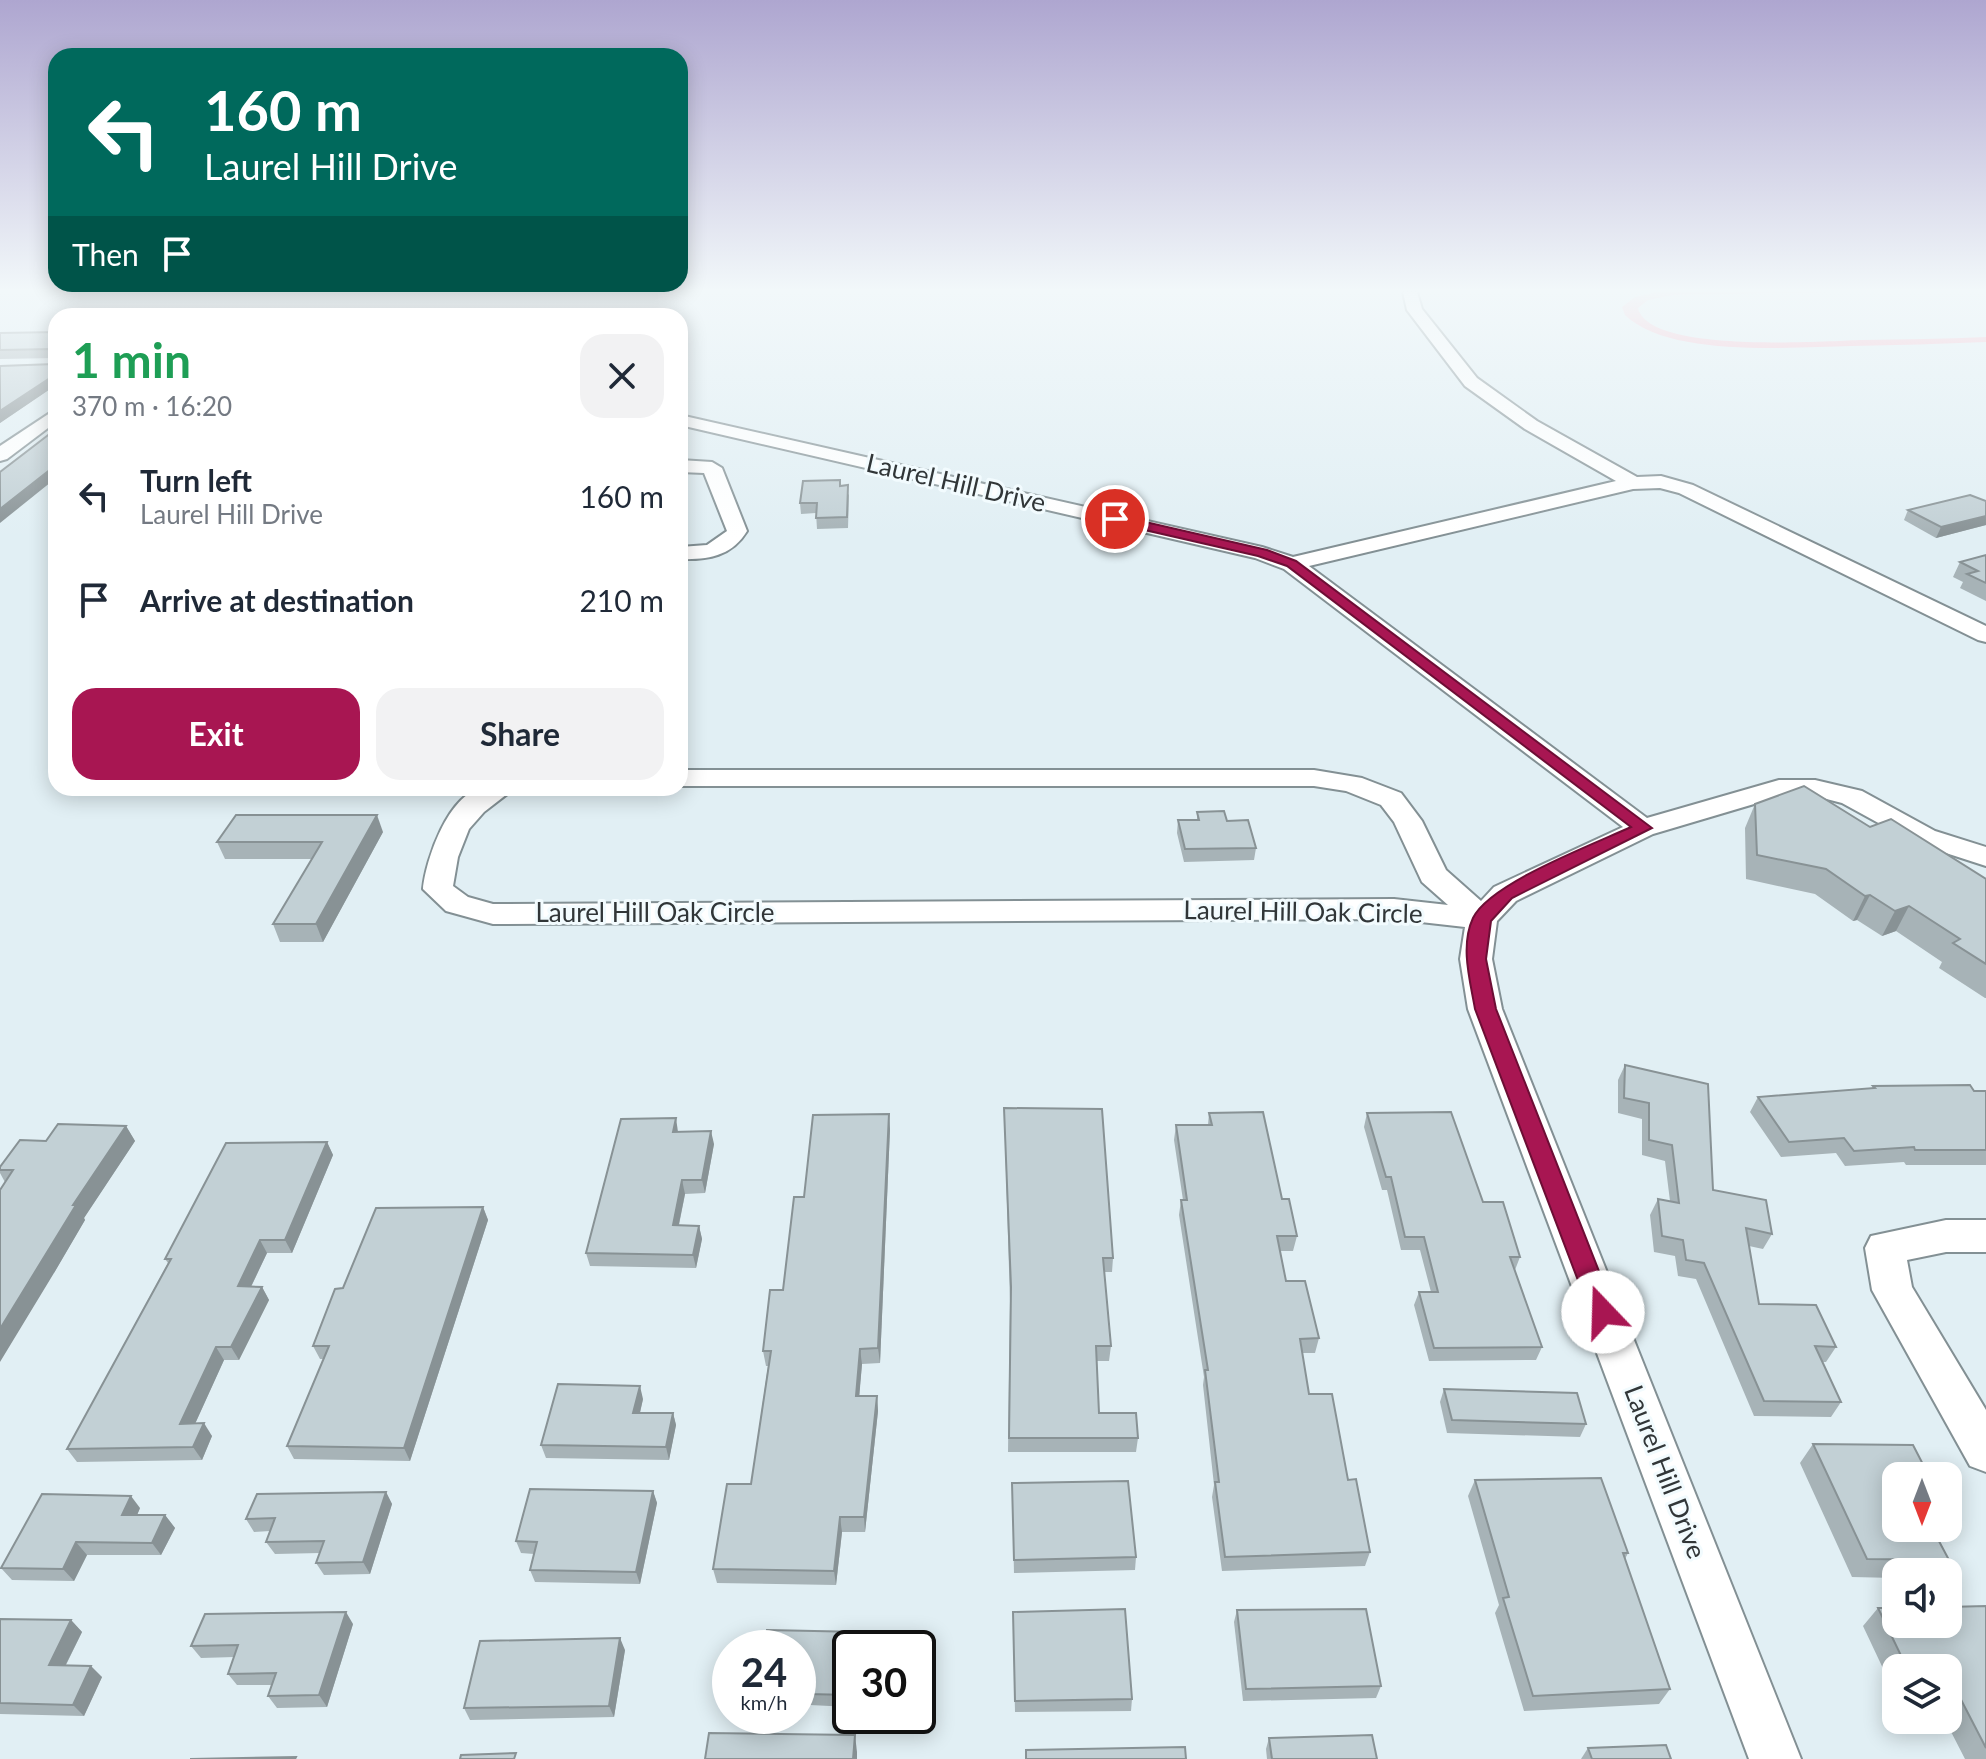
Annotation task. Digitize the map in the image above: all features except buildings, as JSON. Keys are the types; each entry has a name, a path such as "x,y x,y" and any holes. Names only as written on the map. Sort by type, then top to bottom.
{"street":[{"path":"1465,374 1496,403 1633,483"},
{"path":"0,455 48,420"},
{"name":"Laurel Hill Drive","path":"688,422 1247,549 1292,564 1643,828"},
{"path":"688,465 724,460 760,438"},
{"path":"688,552 715,550 733,540 737,531 724,460"},
{"path":"1292,564 1633,483 1661,482 1686,489 1986,635"},
{"name":"Laurel Hill Oak Circle","path":"688,778 1314,778 1352,784 1391,799 1408,821 1433,875 1482,919"},
{"path":"1482,919 1505,894 1643,828 1779,788 1815,788 1852,797 1925,837 1986,857"},
{"name":"Laurel Hill Oak Circle","path":"484,796 463,814 439,861 438,889 457,904 493,914 1394,909 1482,919"},
{"name":"Laurel Hill Drive","path":"1482,919 1476,959 1485,1009 1775,1759"},
{"path":"1986,1236 1946,1236 1885,1248 1892,1290 1986,1451"}],"route":[{"path":"1115,519 1262,553 1292,564 1643,828 1505,894 1482,919 1476,959 1485,1009 1603,1312"}]}
